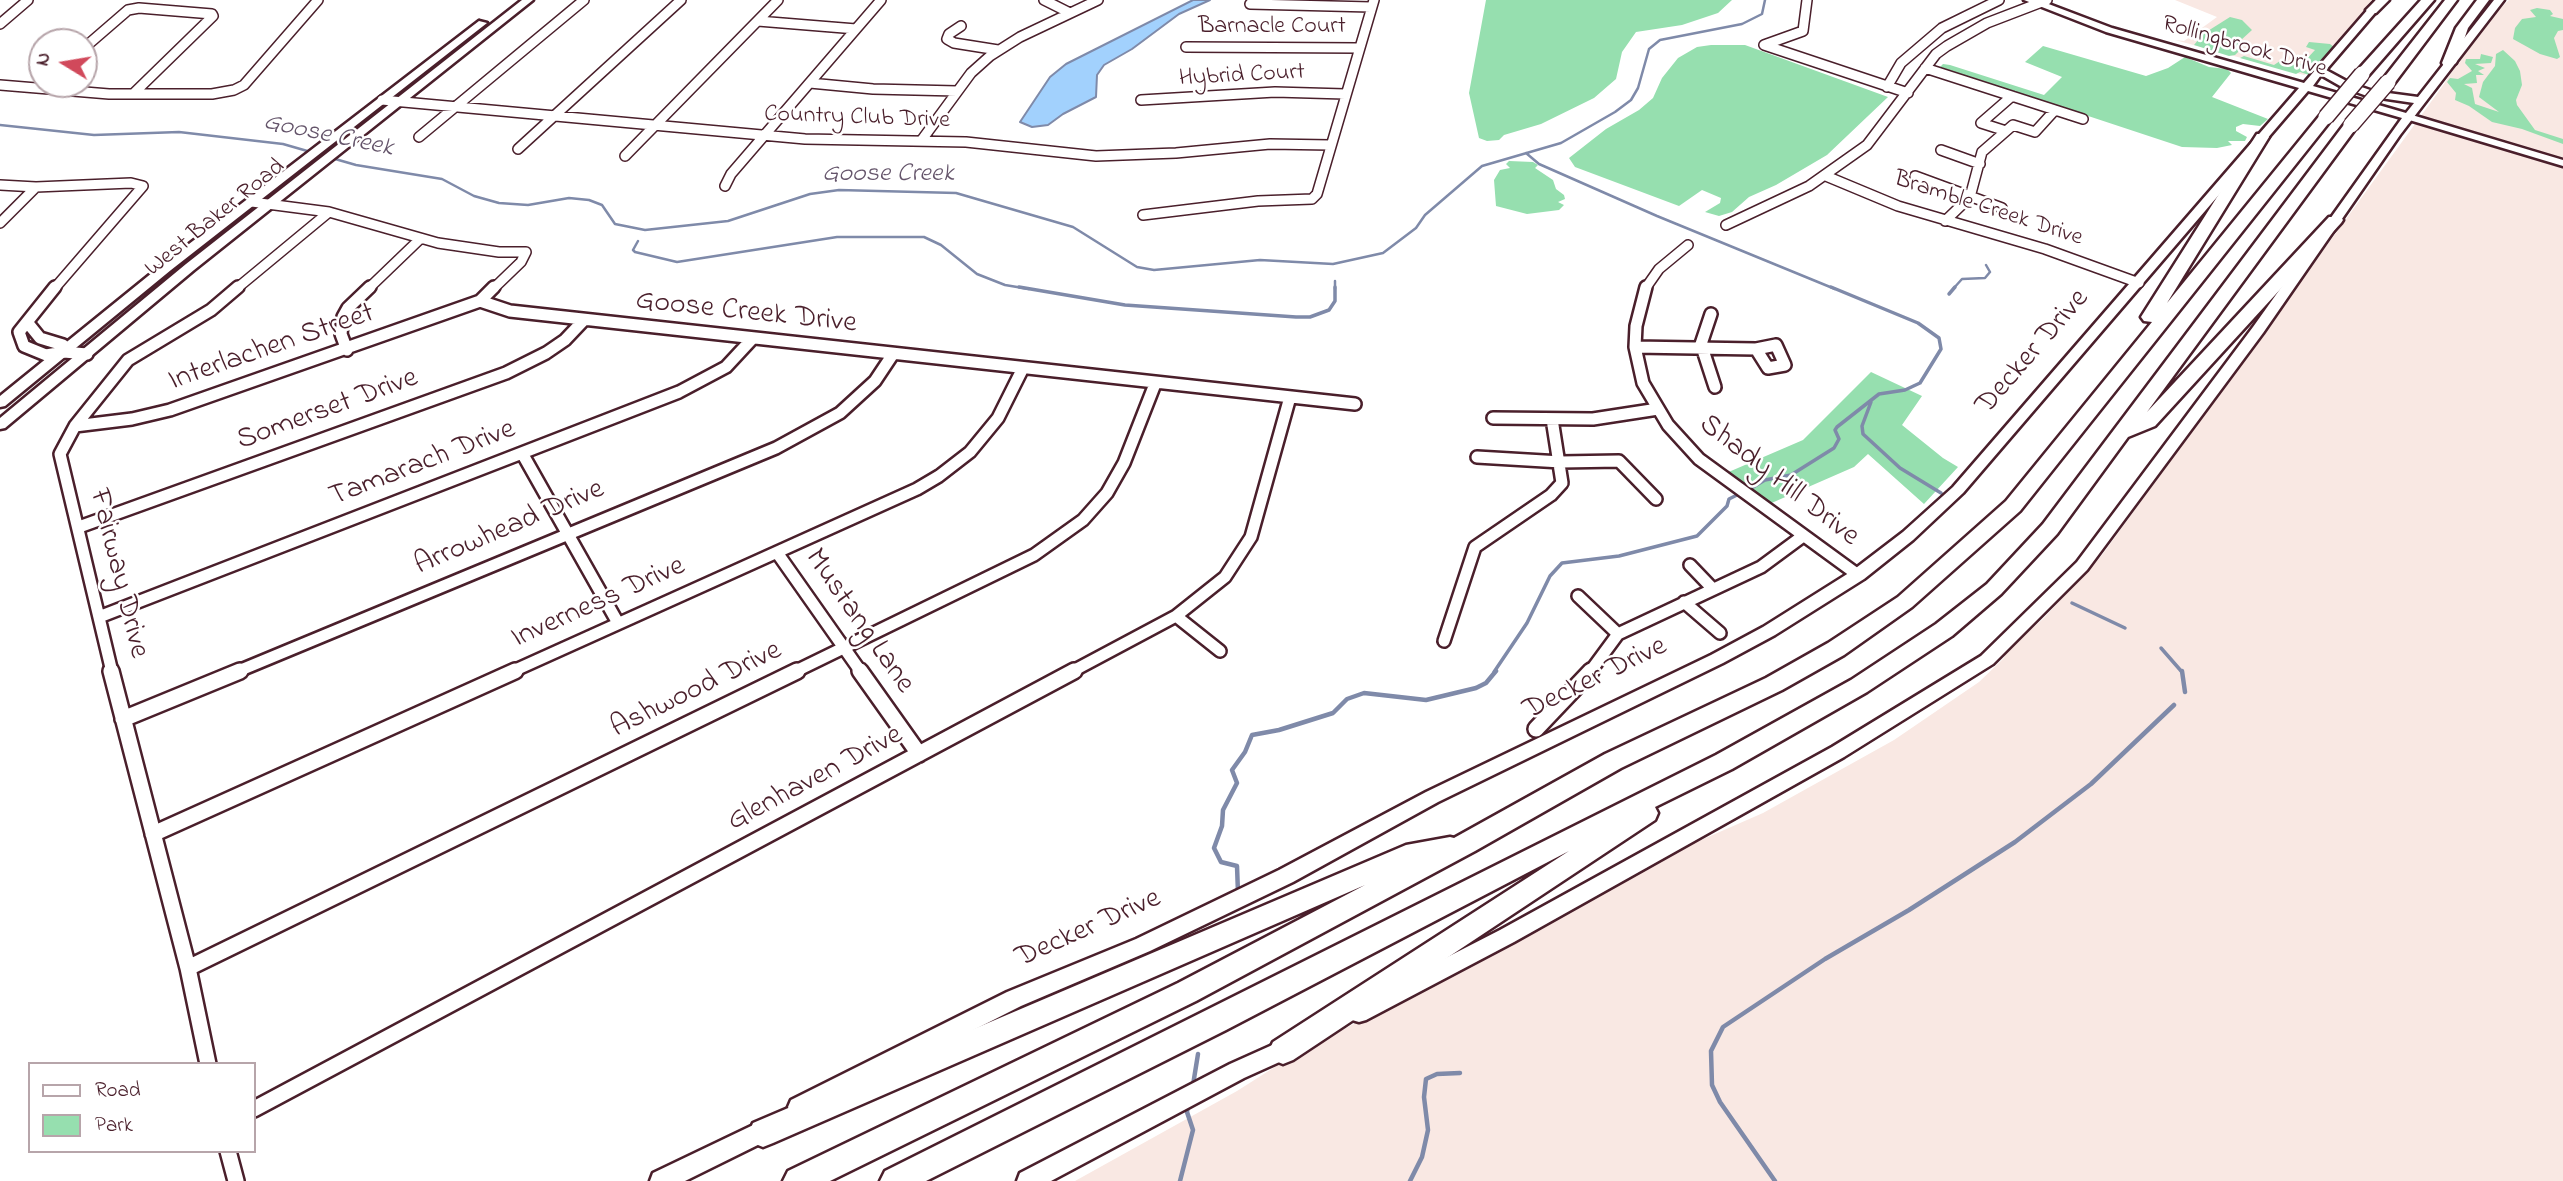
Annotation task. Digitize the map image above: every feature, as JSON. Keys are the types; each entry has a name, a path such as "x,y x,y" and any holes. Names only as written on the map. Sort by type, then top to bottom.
{"highway":[{"path":"2403,30 2400,20 2410,0"},
{"path":"798,1181 1187,992 1466,844 1614,761 1774,684 1836,649 1905,602 2013,506 2326,117 2428,0"},
{"path":"895,1181 1204,1028 1529,858 1724,762 1859,686 1954,622 1994,589 2050,529 2351,125 2451,0"},
{"path":"2449,64 2462,28 2482,1"},
{"path":"2101,397 2262,137"},
{"path":"2121,434 2148,422 2334,220"},
{"path":"1283,1051 1724,762"},
{"path":"763,1133 1415,852 1466,844"}],"main road":[{"name":"West Baker Road","path":"0,403 157,275 512,0"},
{"name":"West Baker Road","path":"0,425 271,204 528,0"},
{"path":"1028,1181 1237,1071 1283,1051 1507,936 1816,765 1901,716 1987,660 2082,566 2258,330 2396,133 2500,0"},
{"name":"Rollingbrook Drive","path":"2041,1 2109,30 2411,115"},
{"name":"Decker Drive","path":"662,1181 763,1133 808,1100 1014,999 1262,888 1432,797 1717,659 1769,631 1858,575 1908,536 1958,490 2379,3"},
{"path":"2319,70 2337,81 2371,94 2421,101"},
{"path":"2296,97 2354,107 2381,119 2396,133"}],"street":[{"path":"0,24 28,0"},
{"path":"98,90 133,94 212,94 234,90 244,85 318,0"},
{"path":"419,137 584,0"},
{"path":"518,149 681,0"},
{"path":"625,156 778,0"},
{"path":"725,186 731,174 881,0"},
{"path":"1044,0 1070,13"},
{"path":"921,141 971,73 998,50 1098,0"},
{"path":"1807,0 1803,31 1764,45 1908,93"},
{"path":"1887,88 1900,63 1943,27 1999,0"},
{"path":"1726,225 1826,176 1867,145 1936,54 1984,24 2041,1"},
{"path":"1143,215 1258,201 1312,199 1317,194 1372,3 1250,4"},
{"path":"98,36 128,10 139,8 212,14 213,16 133,94"},
{"path":"1965,16 1984,24"},
{"path":"758,21 856,29"},
{"path":"961,26 947,37 950,42 998,50"},
{"name":"Barnacle Court","path":"1186,47 1358,48"},
{"path":"1925,68 2083,119"},
{"path":"810,83 861,89 957,91"},
{"path":"0,85 28,85"},
{"name":"Hybrid Court","path":"1142,100 1265,92 1345,94"},
{"path":"2006,131 1981,123 2012,96"},
{"name":"Country Club Drive","path":"382,100 825,140 994,145 1096,156 1176,153 1270,144 1330,145"},
{"path":"1945,221 1970,197 1982,152 2013,125 2035,132 2055,110"},
{"path":"2411,115 2563,154"},
{"path":"2411,115 2563,163"},
{"path":"1941,150 1980,164"},
{"name":"Bramble Creek Drive","path":"1826,176 1898,206 2045,249 2139,283"},
{"path":"1915,176 2002,208"},
{"path":"0,185 36,187 131,183 143,186 19,332 24,346 46,355 64,352 87,354"},
{"path":"0,223 36,187"},
{"path":"252,202 329,212 420,239 465,248 526,252 521,262 480,301"},
{"name":"Fairway Drive","path":"208,1062 188,968 123,719 79,527 60,462 65,440 128,360 211,310 329,212"},
{"path":"347,350 341,334 343,317 348,308 420,239"},
{"name":"Shady Hill Drive","path":"1688,245 1659,269 1646,286 1636,326 1635,347 1643,383 1668,425 1699,459 1858,575"},
{"name":"Interlachen Street","path":"75,426 153,415 347,350 480,301"},
{"name":"Goose Creek Drive","path":"480,301 510,312 583,321 1355,404"},
{"path":"1711,314 1701,346 1715,387"},
{"name":"Somerset Drive","path":"79,527 506,373 546,353 565,340 583,321"},
{"path":"27,323 40,338 63,345 64,352"},
{"name":"Tamarach Drive","path":"99,617 694,386 726,367 752,338"},
{"path":"1635,347 1756,349"},
{"name":"Arrowhead Drive","path":"123,719 776,448 808,432 856,400 876,381 893,354"},
{"name":"Inverness Drive","path":"153,834 892,502 939,476 970,452 998,418 1023,369"},
{"name":"Ashwood Drive","path":"188,968 1034,555 1083,520 1115,482 1155,384"},
{"name":"Glenhaven Drive","path":"256,1108 1176,616 1225,577 1251,537 1290,397"},
{"path":"1493,418 1593,419 1658,409"},
{"path":"1444,641 1475,547 1551,495 1562,483 1552,419"},
{"path":"522,453 618,624"},
{"path":"1477,457 1560,462 1619,461 1656,499"},
{"path":"1536,729 1585,680 1618,634 1761,566 1803,536"},
{"name":"Mustang Lane","path":"778,554 919,754"},
{"path":"1690,565 1712,589"},
{"path":"1578,596 1618,634"},
{"path":"1684,602 1720,633"},
{"path":"1176,616 1220,651"},
{"path":"229,1153 236,1181"}],"shaded area":[{"path":"2175,0 2375,0 2314,71 2304,75 2175,40 2184,41 2217,17"},
{"path":"2509,0 2563,0 2563,1181 1075,1181 1237,1091 1300,1051 1459,971 1692,844 1763,813 1894,740 1979,682 2004,658 2006,651 2043,619 2102,555 2444,84 2480,28"}],"green space":[{"path":"1486,0 1732,0 1718,13 1682,25 1636,32 1622,52 1616,79 1594,98 1541,124 1504,135 1499,140 1487,141 1479,138 1469,93"},
{"path":"2530,10 2550,10 2553,14 2550,16 2563,19 2563,30 2558,31 2554,38 2560,57 2557,59 2540,54 2513,39 2515,28 2522,19 2536,17"},
{"path":"2230,17 2242,20 2252,30 2240,41 2240,50 2235,55 2229,56 2194,45 2203,34"},
{"path":"2309,42 2330,44 2334,47 2309,75 2300,72 2296,74 2240,58 2244,56 2274,65 2280,61 2302,64 2315,50 2306,47"},
{"path":"1745,45 1888,97 1827,155 1776,185 1749,197 1732,212 1719,216 1705,212 1720,203 1721,198 1702,190 1679,206 1575,167 1569,158 1653,98 1662,78 1678,58 1697,47"},
{"path":"2043,46 2146,76 2168,68 2185,57 2209,67 2227,69 2231,73 2212,97 2268,119 2260,126 2243,124 2236,127 2236,131 2247,137 2245,141 2228,141 2232,145 2217,148 2182,147 1940,67 1943,64 1950,65 2044,95 2062,77 2025,62"},
{"path":"2503,50 2515,61 2520,71 2522,85 2516,100 2517,105 2535,130 2563,139 2563,144 2522,129 2492,122 2455,100 2456,93 2447,82 2450,78 2458,79 2472,71 2465,63 2466,59 2480,59 2481,54 2493,57 2491,63 2475,64 2485,68 2478,71 2484,75 2476,75 2477,83 2464,84 2472,88 2475,104 2499,112 2479,97 2483,82 2495,66 2496,54"},
{"path":"1509,161 1533,162 1538,165 1535,168 1553,180 1556,189 1564,195 1565,199 1558,202 1564,205 1559,210 1527,214 1496,206 1494,180 1500,170 1510,168 1506,164"},
{"path":"1871,372 1922,396 1902,425 1958,467 1924,504 1868,454 1854,467 1767,505 1724,474 1803,440"}],"water":[{"path":"1193,0 1210,0 1179,14 1132,49 1104,65 1097,75 1096,97 1048,125 1032,127 1020,122 1050,77 1066,64"}],"waterway":[{"name":"Goose Creek","path":"1526,153 1561,143 1631,100 1638,88 1649,49 1660,40 1742,24 1762,14 1765,0"},
{"name":"Goose Creek","path":"0,125 94,135 179,132 283,144 356,165 442,179 474,196 499,203 528,205 569,198 589,200 602,205 615,224 645,230 728,221 810,194 839,190 956,193 1073,227 1137,267 1154,270 1260,260 1333,264 1383,253 1416,228 1425,215 1482,166 1526,153"},
{"path":"1526,153 1539,164 1657,216 1835,289"},
{"path":"638,241 633,250 635,252 677,262 837,237 924,237 941,245 977,274 1005,285 1029,289"},
{"path":"1953,289 1962,279 1985,278 1990,272 1986,265"},
{"path":"1019,287 1125,305 1310,317 1329,310 1335,301 1335,281"},
{"path":"1748,490 1765,480 1791,475 1834,448 1839,439 1835,430 1837,427 1879,394 1905,390 1920,383 1941,349 1939,338 1918,323 1831,287"},
{"path":"1949,294 1955,287"},
{"path":"1871,402 1862,426 1863,434 1900,468 1941,493"},
{"path":"1494,672 1527,623 1550,576 1562,563 1619,556 1697,536 1727,506 1729,499 1741,493"},
{"path":"2072,603 2125,628"},
{"path":"2161,648 2182,672"},
{"path":"1238,893 1237,866 1221,862 1214,848 1222,826 1223,810 1237,783 1232,770 1245,752 1252,735 1279,730 1333,713 1347,699 1364,693 1426,700 1476,688 1486,683 1496,671"},
{"path":"2182,671 2185,692"},
{"path":"1775,1181 1720,1102 1712,1085 1711,1051 1723,1027 1825,959 1909,910 2015,842 2091,784 2174,705"},
{"path":"1193,1085 1198,1054"},
{"path":"1410,1181 1422,1157 1428,1130 1424,1097 1426,1079 1437,1074 1460,1073"},
{"path":"1180,1181 1193,1130 1187,1112 1188,1106"}]}
